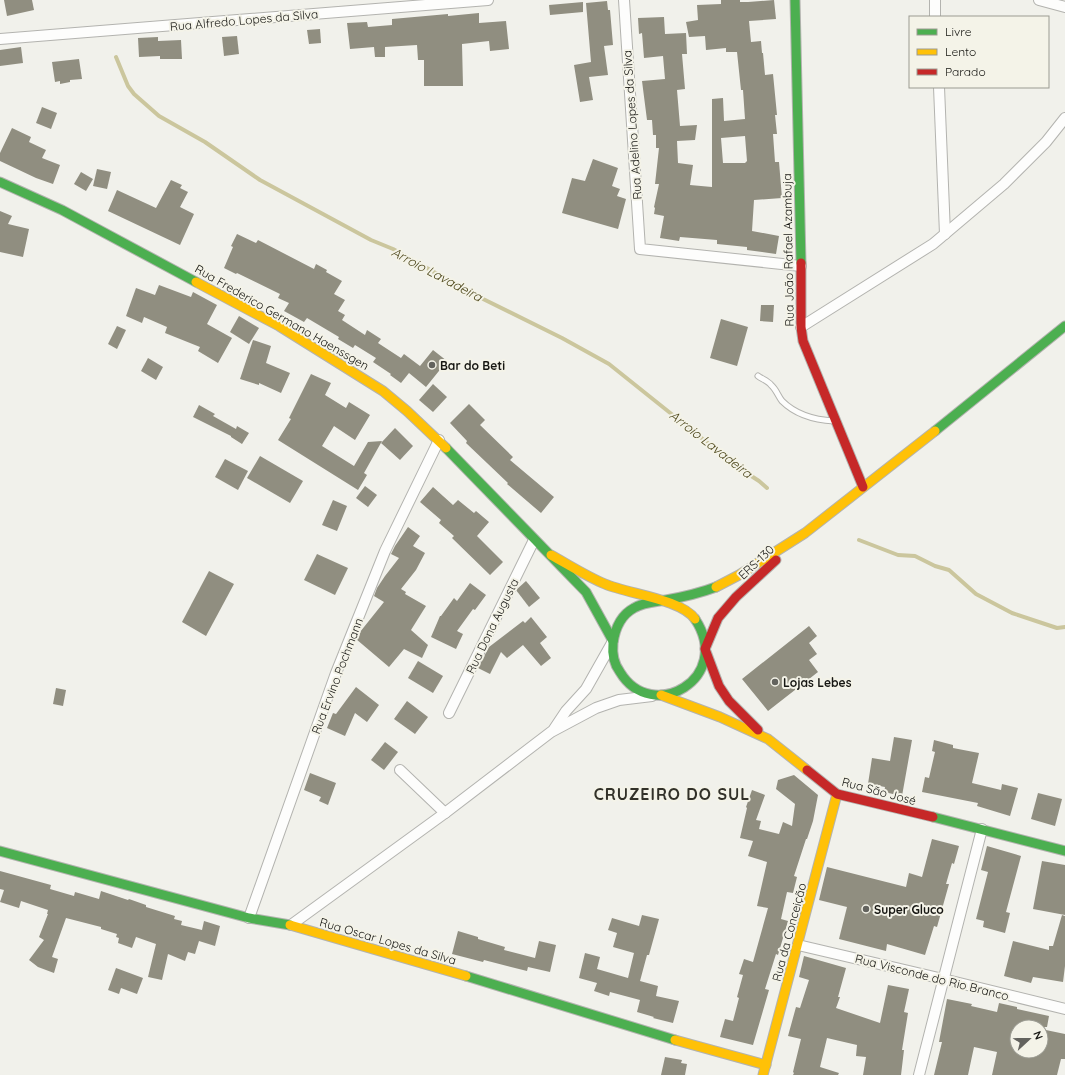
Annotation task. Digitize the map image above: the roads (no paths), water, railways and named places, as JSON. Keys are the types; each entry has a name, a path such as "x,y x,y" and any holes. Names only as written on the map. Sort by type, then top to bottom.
{"main road":[{"name":"Rua João Rafael Azambuja","path":"795,0 802,341 863,487"},
{"name":"Rua Frederico Germano Haenssgen","path":"0,182 62,210 179,271 279,326 383,391 439,440 534,540 551,555"},
{"path":"804,534 976,399 1065,326"},
{"name":"ERS-130","path":"664,600 699,593 736,578 804,534"},
{"name":"ERS-130","path":"705,649 718,618 736,597 804,534"},
{"path":"551,555 608,586 626,593 664,600 685,610 694,617 704,638 705,649 701,669 696,678 689,685 671,694 661,695 650,694 638,690 629,684 621,675 615,664 612,653 615,631 626,614 643,603 664,600"},
{"path":"551,555 586,592 613,641"},
{"path":"705,649 719,686 729,701 768,739"},
{"name":"Rua São José","path":"661,695 720,717 768,739 836,794 1065,850"},
{"name":"Rua da Conceição","path":"763,1075 836,794"},
{"name":"Rua Oscar Lopes da Silva","path":"0,851 249,918 291,925 523,993 655,1035 766,1066"}],"street":[{"name":"Rua Alfredo Lopes da Silva","path":"0,39 488,0"},
{"name":"Rua Adelino Lopes da Silva","path":"624,0 640,249 801,266"},
{"path":"935,0 936,16"},
{"path":"1039,0 1065,7"},
{"path":"939,88 945,234"},
{"path":"801,327 933,244 1004,184 1046,142 1065,118"},
{"name":"Rua Ervino Pochmann","path":"249,918 336,673 385,551 439,440"},
{"name":"Rua Dona Augusta","path":"449,713 534,540"},
{"path":"552,732 566,711 586,689 613,641"},
{"path":"291,925 445,814 552,732 602,706 619,700 661,695"},
{"path":"400,770 445,814"},
{"path":"919,1075 982,829"},
{"name":"Rua Visconde do Rio Branco","path":"798,945 943,978 1065,1010"}],"lane":[{"path":"758,376 772,385 781,400 791,409 805,416 819,420 835,421"}],"waterway":[{"name":"Arroio Lavadeira","path":"116,57 128,86 134,94 159,116 205,142 260,180 371,240 393,249 473,294 562,338 609,364 739,468 767,488"},
{"name":"Arroio Lavadeira","path":"859,540 898,555 915,556 935,566 949,570 976,594 1012,613 1057,628 1065,627"}],"place":[{"name":"Bar do Beti","path":"432,365"},
{"name":"Lojas Lebes","path":"775,682"},
{"name":"Super Gluco","path":"866,909"}],"district":[{"name":"CRUZEIRO DO SUL","path":"672,794"}]}
